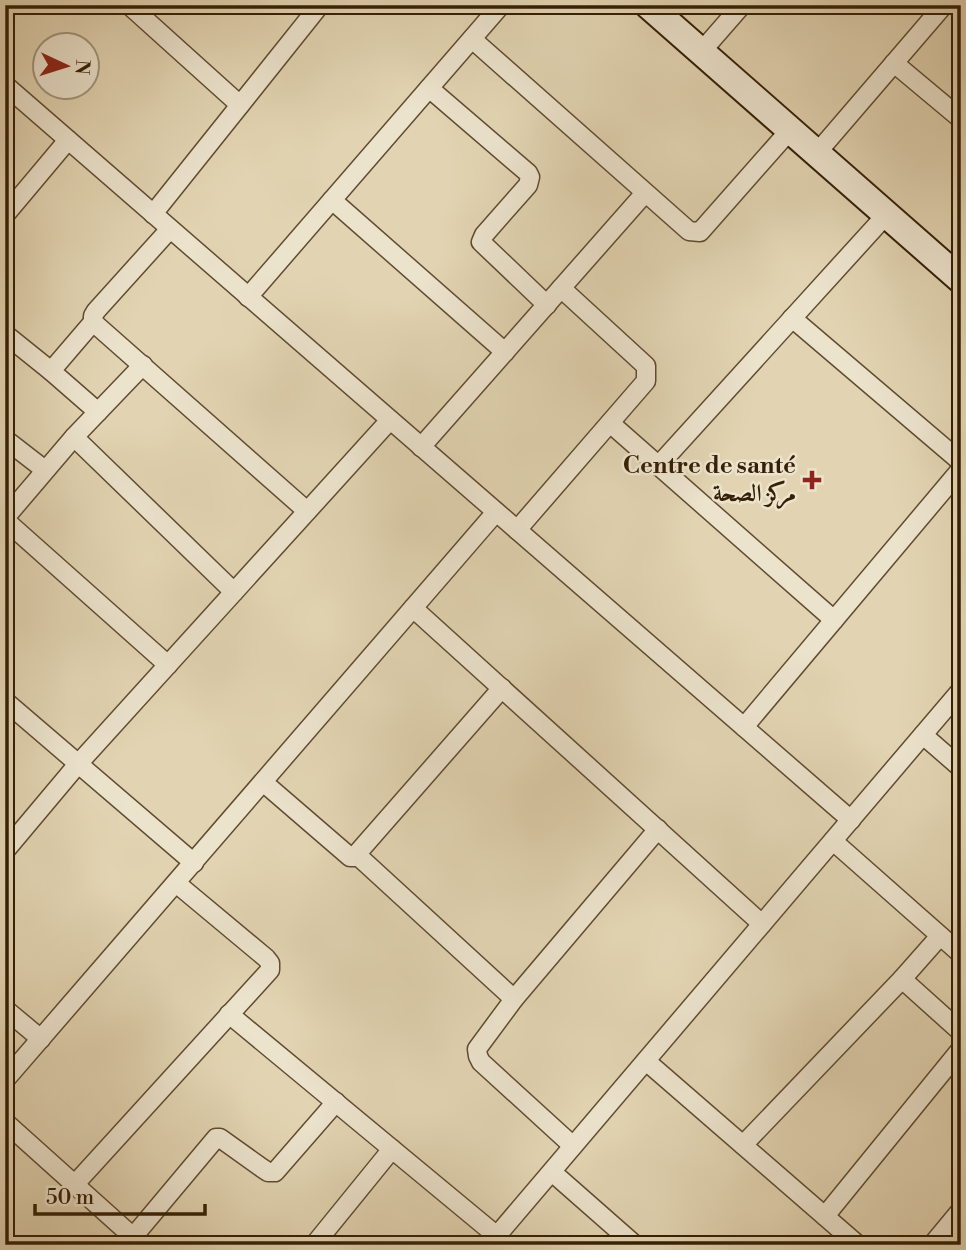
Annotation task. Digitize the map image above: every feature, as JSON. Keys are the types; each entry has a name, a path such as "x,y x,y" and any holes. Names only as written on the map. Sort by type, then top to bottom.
{"street":[{"path":"130,5 240,105"},
{"path":"153,214 320,5"},
{"path":"248,297 501,5"},
{"path":"648,5 961,280"},
{"path":"701,52 742,5"},
{"path":"816,154 944,5"},
{"path":"472,38 690,231 700,232 790,130"},
{"path":"894,63 961,119"},
{"path":"5,85 850,820"},
{"path":"429,88 528,173 528,185 484,235 481,242 547,305"},
{"path":"5,215 68,140"},
{"path":"421,447 645,193"},
{"path":"332,200 505,352"},
{"path":"658,466 886,215"},
{"path":"51,371 93,322 96,311 170,229"},
{"path":"517,530 646,381 646,366 561,288"},
{"path":"792,318 961,462"},
{"path":"93,322 307,511"},
{"path":"5,334 98,412"},
{"path":"143,365 74,437 5,519 167,665"},
{"path":"5,851 78,764 390,420"},
{"path":"610,424 834,620"},
{"path":"74,437 234,592"},
{"path":"5,439 45,470"},
{"path":"744,727 961,469"},
{"path":"5,1080 496,512"},
{"path":"413,608 762,924"},
{"path":"263,782 350,857 357,855 502,688"},
{"path":"229,1014 392,1149 493,1240 961,690"},
{"path":"5,701 194,863"},
{"path":"923,735 961,768"},
{"path":"573,1146 481,1062 477,1049 514,999 658,829"},
{"path":"833,841 961,954"},
{"path":"357,855 514,999"},
{"path":"75,1184 270,970 270,963 176,883"},
{"path":"743,1145 940,936"},
{"path":"902,979 961,1032"},
{"path":"5,1009 41,1039"},
{"path":"825,1216 961,1049"},
{"path":"646,1061 858,1245"},
{"path":"5,1122 137,1241 216,1138 220,1138 268,1172 275,1172 335,1102"},
{"path":"314,1245 392,1149"},
{"path":"552,1172 635,1245"},
{"path":"932,1245 961,1210"}],"place":[{"name":"Centre de santé مركز الصحة","path":"812,480"}]}
